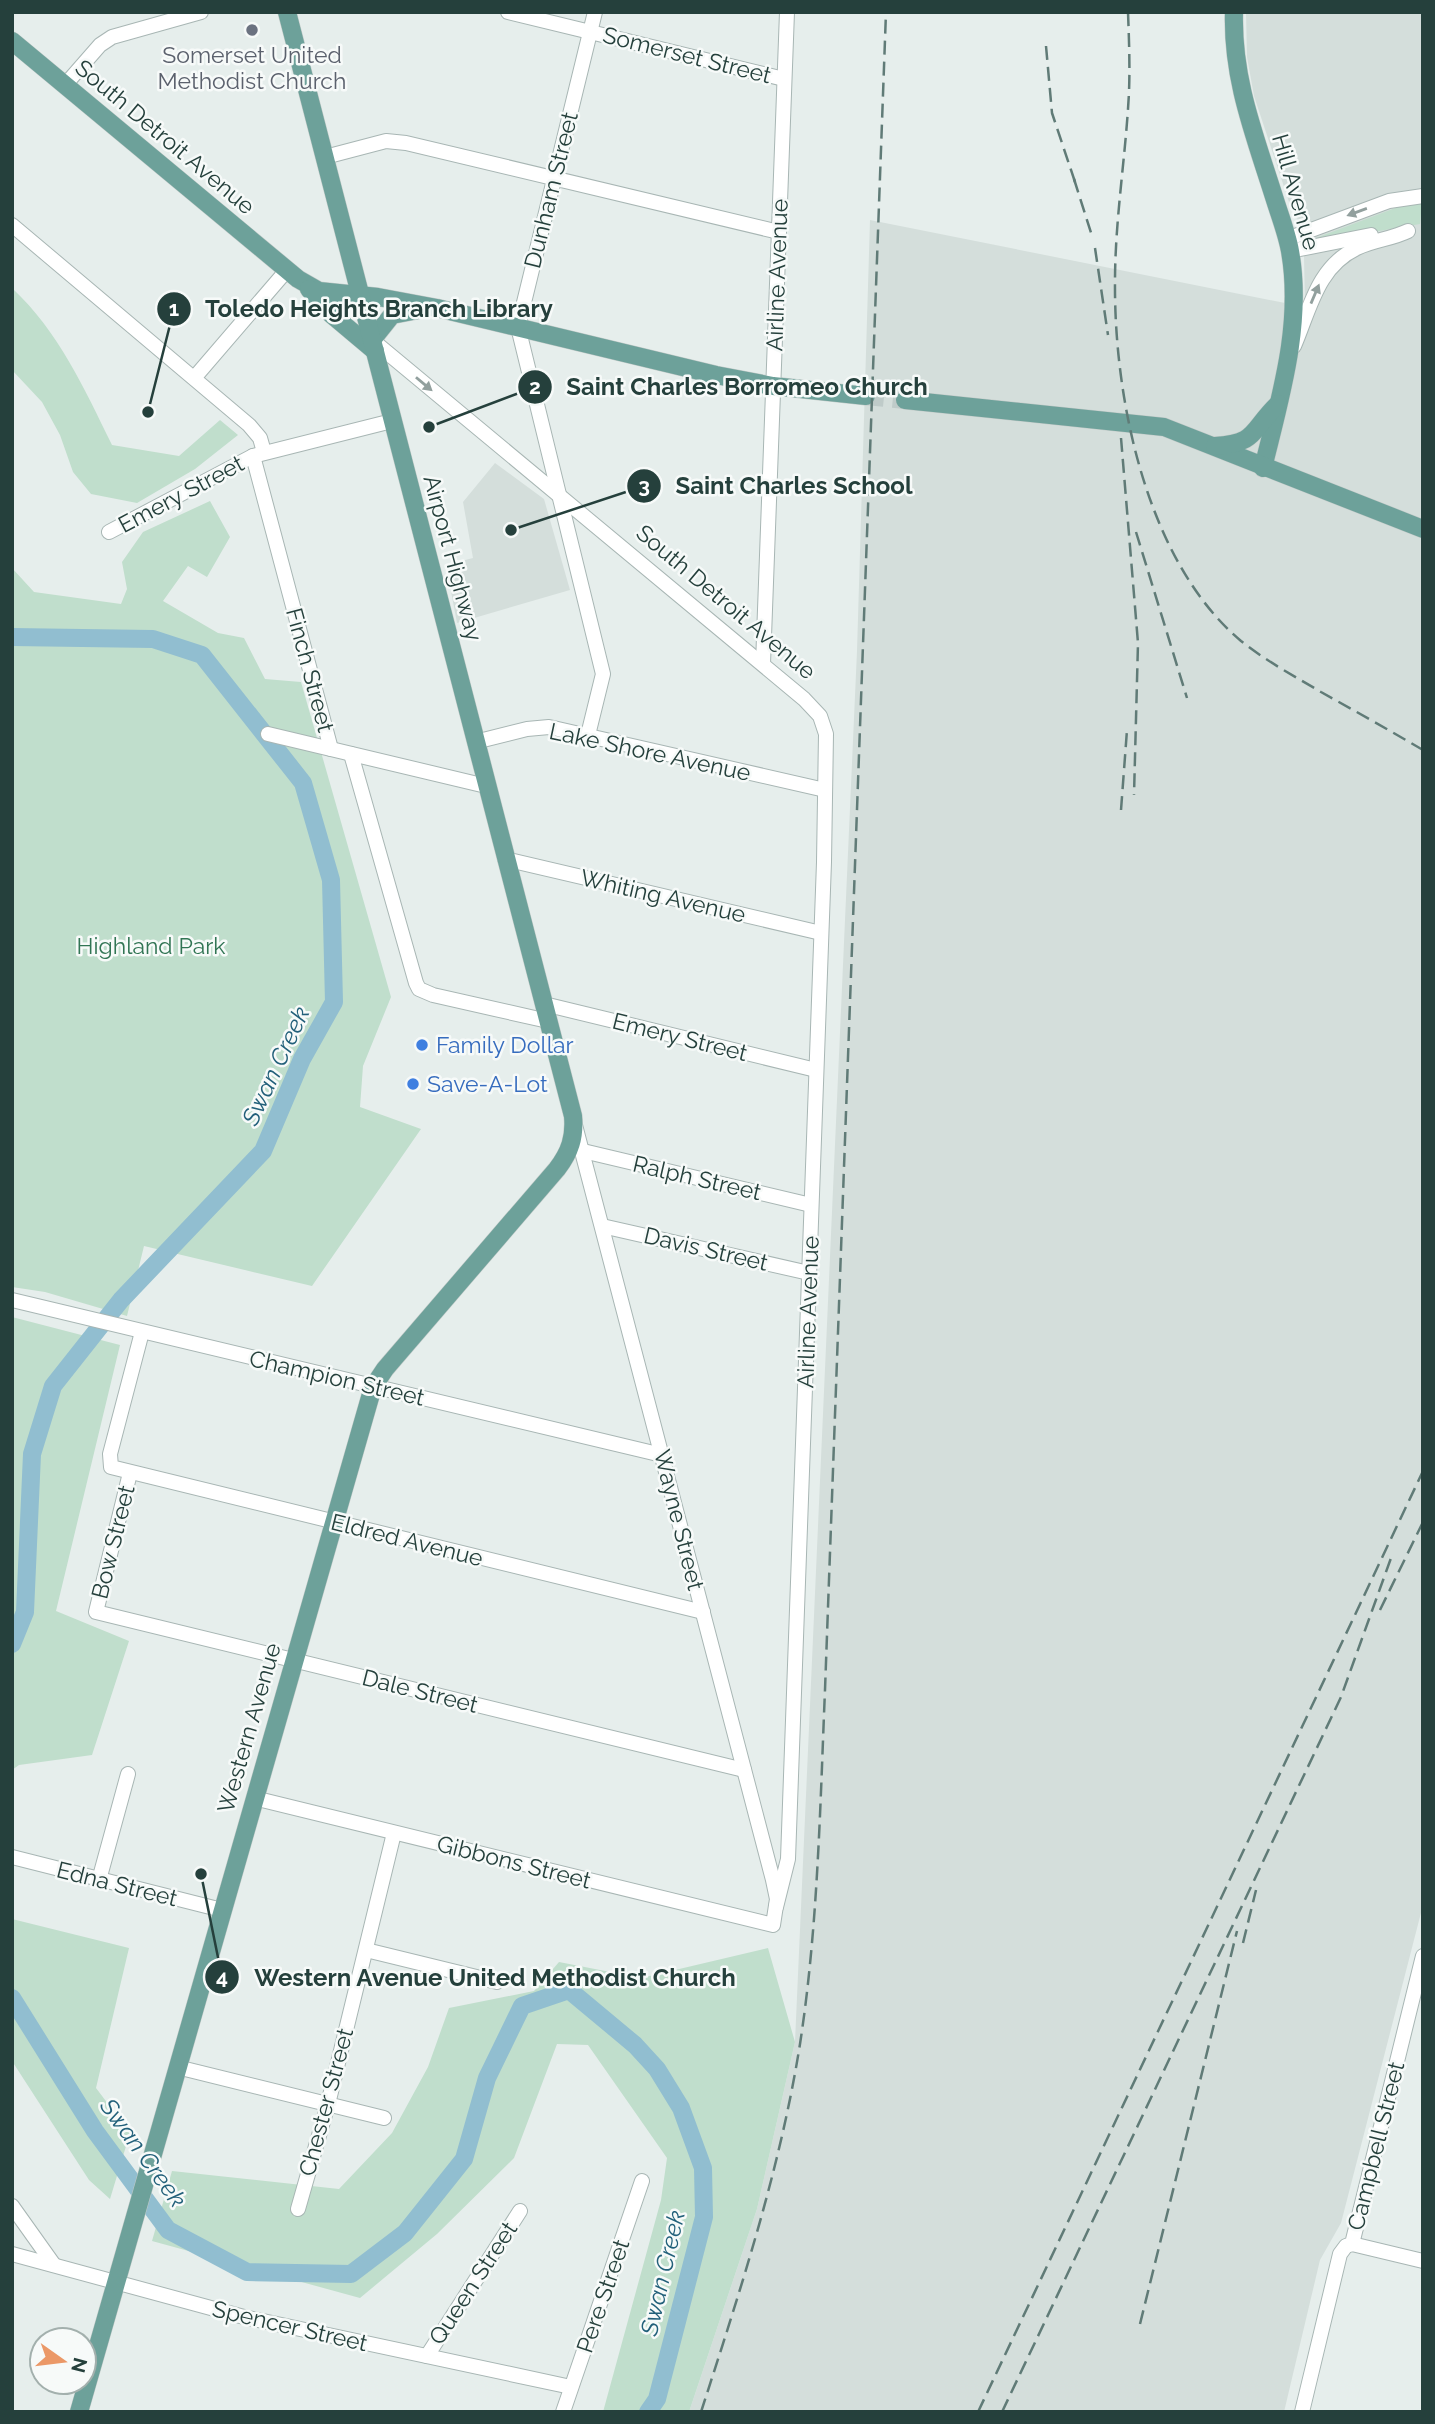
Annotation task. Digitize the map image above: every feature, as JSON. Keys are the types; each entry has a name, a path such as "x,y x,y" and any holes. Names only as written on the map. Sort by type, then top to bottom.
{"main road":[{"name":"Airport Highway","path":"287,12 573,1116"},
{"name":"Hill Avenue","path":"1234,12 1236,63 1241,94 1288,245 1293,314 1289,356 1263,468"},
{"name":"South Detroit Avenue","path":"12,41 305,284"},
{"path":"305,284 329,294 437,308 716,375 773,386 866,396"},
{"path":"305,284 331,314 373,345 392,315 437,308"},
{"path":"905,400 1164,427 1423,529"},
{"path":"1214,447 1242,443 1249,439 1262,419 1278,404"},
{"name":"Western Avenue","path":"79,2412 373,1387 385,1369 561,1163 573,1136 573,1116"}],"street":[{"path":"65,85 100,45 112,37 201,12"},
{"name":"Somerset Street","path":"508,12 784,79"},
{"name":"Dunham Street","path":"588,735 603,674 518,327 595,12"},
{"name":"Airline Avenue","path":"763,664 787,12"},
{"path":"324,157 386,141 406,143 779,232"},
{"path":"1288,245 1388,201 1423,196"},
{"name":"Finch Street","path":"12,225 195,377 250,425 260,438 258,454 331,749 351,754 419,989"},
{"path":"1288,245 1416,230"},
{"path":"1289,356 1308,314 1313,295 1331,267 1358,248 1416,230"},
{"path":"195,377 287,270"},
{"name":"South Detroit Avenue","path":"373,345 763,664 820,716"},
{"name":"Emery Street","path":"109,531 258,454 392,421"},
{"name":"Airline Avenue","path":"776,1907 788,1859 821,933 826,734 820,716"},
{"name":"Lake Shore Avenue","path":"475,742 544,727 825,790"},
{"path":"268,734 331,749"},
{"path":"351,754 486,786"},
{"name":"Whiting Avenue","path":"505,859 821,933"},
{"name":"Emery Street","path":"419,989 444,998 546,1013 816,1070"},
{"name":"Wayne Street","path":"573,1116 775,1891 773,1925"},
{"name":"Ralph Street","path":"583,1151 811,1205"},
{"name":"Davis Street","path":"603,1226 809,1273"},
{"name":"Champion Street","path":"12,1300 662,1455"},
{"name":"Bow Street","path":"111,1468 110,1454 142,1332"},
{"name":"Eldred Avenue","path":"111,1468 703,1612"},
{"name":"Bow Street","path":"96,1612 130,1473"},
{"name":"Dale Street","path":"96,1612 744,1770"},
{"path":"99,1880 128,1774"},
{"name":"Gibbons Street","path":"254,1798 773,1925"},
{"name":"Chester Street","path":"298,2209 328,2104 394,1833"},
{"name":"Edna Street","path":"12,1857 222,1910"},
{"path":"366,1950 497,1982"},
{"name":"Campbell Street","path":"1302,2412 1340,2254 1346,2246 1352,2244 1423,1956"},
{"path":"177,2067 384,2118"},
{"name":"Pere Street","path":"563,2412 642,2181"},
{"path":"12,2206 54,2265"},
{"name":"Queen Street","path":"427,2356 520,2211"},
{"path":"1352,2244 1423,2261"},
{"name":"Spencer Street","path":"12,2254 244,2317 571,2387"}],"shaded area":[{"path":"1246,12 1423,12 1423,1905 1341,2223 1320,2260 1284,2412 689,2412 757,2209 795,2042 857,651 870,220 1305,307 1304,256 1297,217 1292,211 1254,96 1247,57"},
{"path":"495,463 544,499 570,590 457,623 446,565 473,558 463,502"}],"green space":[{"path":"1422,203 1420,224 1308,241 1398,207"},
{"path":"12,288 44,323 57,342 112,445 179,456 220,420 238,435 195,469 137,503 91,494 73,472 60,435 42,402 12,370"},
{"name":"Highland Park","path":"210,501 230,537 207,577 188,566 163,601 218,633 244,638 265,679 301,682 391,997 363,1066 360,1107 421,1129 312,1286 144,1246 127,1316 45,1292 12,1287 12,568 34,592 121,604 127,589 122,562 143,532"},
{"path":"12,1317 120,1345 56,1611 129,1641 92,1755 19,1765 12,1770"},
{"path":"12,1919 129,1948 96,2088 130,2133 110,2199 89,2180 12,2061"},
{"path":"768,1948 795,2042 757,2209 689,2412 603,2412 661,2200 667,2158 588,2045 557,2044 514,2158 437,2234 360,2298 152,2241 172,2171 339,2189 392,2133 428,2067 449,2008 534,1991 559,1962 641,1978"}],"waterway":[{"name":"Swan Creek","path":"12,637 153,639 202,655 303,783 331,880 334,1002 302,1059 263,1151 121,1300 53,1386 32,1454 25,1612 12,1644"},
{"name":"Swan Creek","path":"12,1998 95,2131 168,2230 247,2272 351,2274 405,2233 464,2159 487,2078 522,2006 569,1990 635,2045 657,2069 681,2108 703,2168 704,2217 657,2399 648,2412"}],"tunnel":[{"path":"866,396 905,400"}],"railway":[{"path":"701,2412 758,2230 782,2138 800,2044 815,1912 886,12"},
{"path":"1128,12 1129,92 1117,234 1116,328 1130,427 1142,476 1160,524 1182,568 1209,608 1241,641 1290,674 1423,750"},
{"path":"1046,46 1052,113 1077,188"},
{"path":"1074,179 1093,239"},
{"path":"1095,248 1108,335"},
{"path":"1121,438 1138,643 1134,795"},
{"path":"1136,532 1187,698"},
{"path":"1121,810 1127,730"},
{"path":"978,2412 1423,1471"},
{"path":"1380,1610 1423,1522"},
{"path":"1002,2412 1341,1697 1391,1558"},
{"path":"1243,1943 1256,1890"},
{"path":"1140,2324 1237,1931"}],"place":[{"name":"Somerset United Methodist Church","path":"252,30"},
{"name":"Toledo Heights Branch Library","path":"148,412"},
{"name":"Saint Charles Borromeo Church","path":"429,427"},
{"name":"Saint Charles School","path":"511,530"},
{"name":"Family Dollar","path":"422,1045"},
{"name":"Save-A-Lot","path":"413,1084"},
{"name":"Western Avenue United Methodist Church","path":"201,1874"}]}
